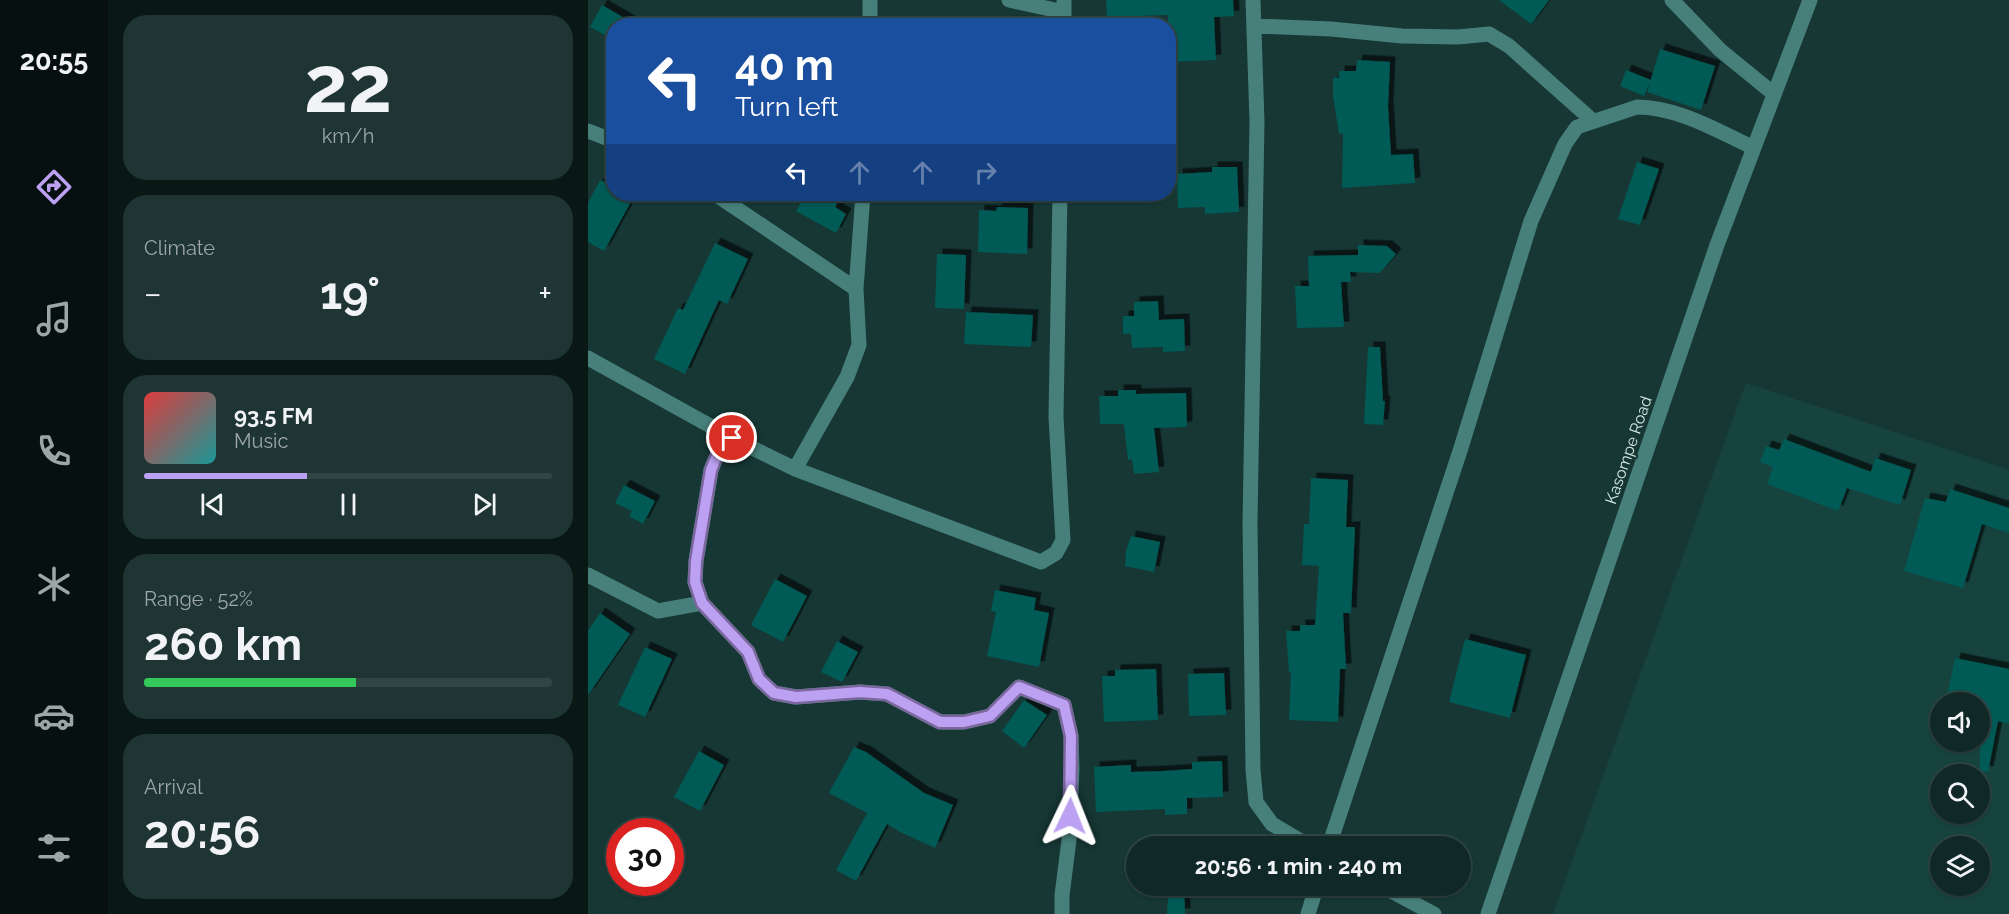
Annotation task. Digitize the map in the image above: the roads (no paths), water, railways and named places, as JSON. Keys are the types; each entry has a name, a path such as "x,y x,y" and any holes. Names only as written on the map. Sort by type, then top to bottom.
{"street":[{"path":"870,0 870,18"},
{"path":"1009,0 1064,12"},
{"path":"1253,0 1257,122 1250,522 1253,770 1256,802 1272,824 1292,836"},
{"path":"1672,0 1720,50 1774,94"},
{"name":"Kasompe Road","path":"1488,914 1717,245 1810,0"},
{"path":"1255,26 1331,29 1402,36 1458,37 1489,34 1509,46 1593,121"},
{"path":"1332,836 1460,451 1531,221 1565,144 1577,127 1637,107 1645,107 1680,114 1754,148"},
{"path":"588,131 606,138"},
{"path":"725,201 856,289"},
{"path":"795,469 847,377 859,345 856,289 862,201"},
{"path":"588,358 732,438 795,469 1041,562 1056,553 1063,540 1056,417 1060,201"},
{"path":"732,438 718,453 711,470 696,561 695,582 702,603 748,652 759,679 774,693 796,697 860,692 887,694 940,722 964,722 990,716 1019,687 1064,705 1071,736 1072,769 1069,840 1062,914"},
{"path":"588,575 658,611 702,603"},
{"path":"1308,914 1314,896"},
{"path":"1400,896 1434,914"}]}
